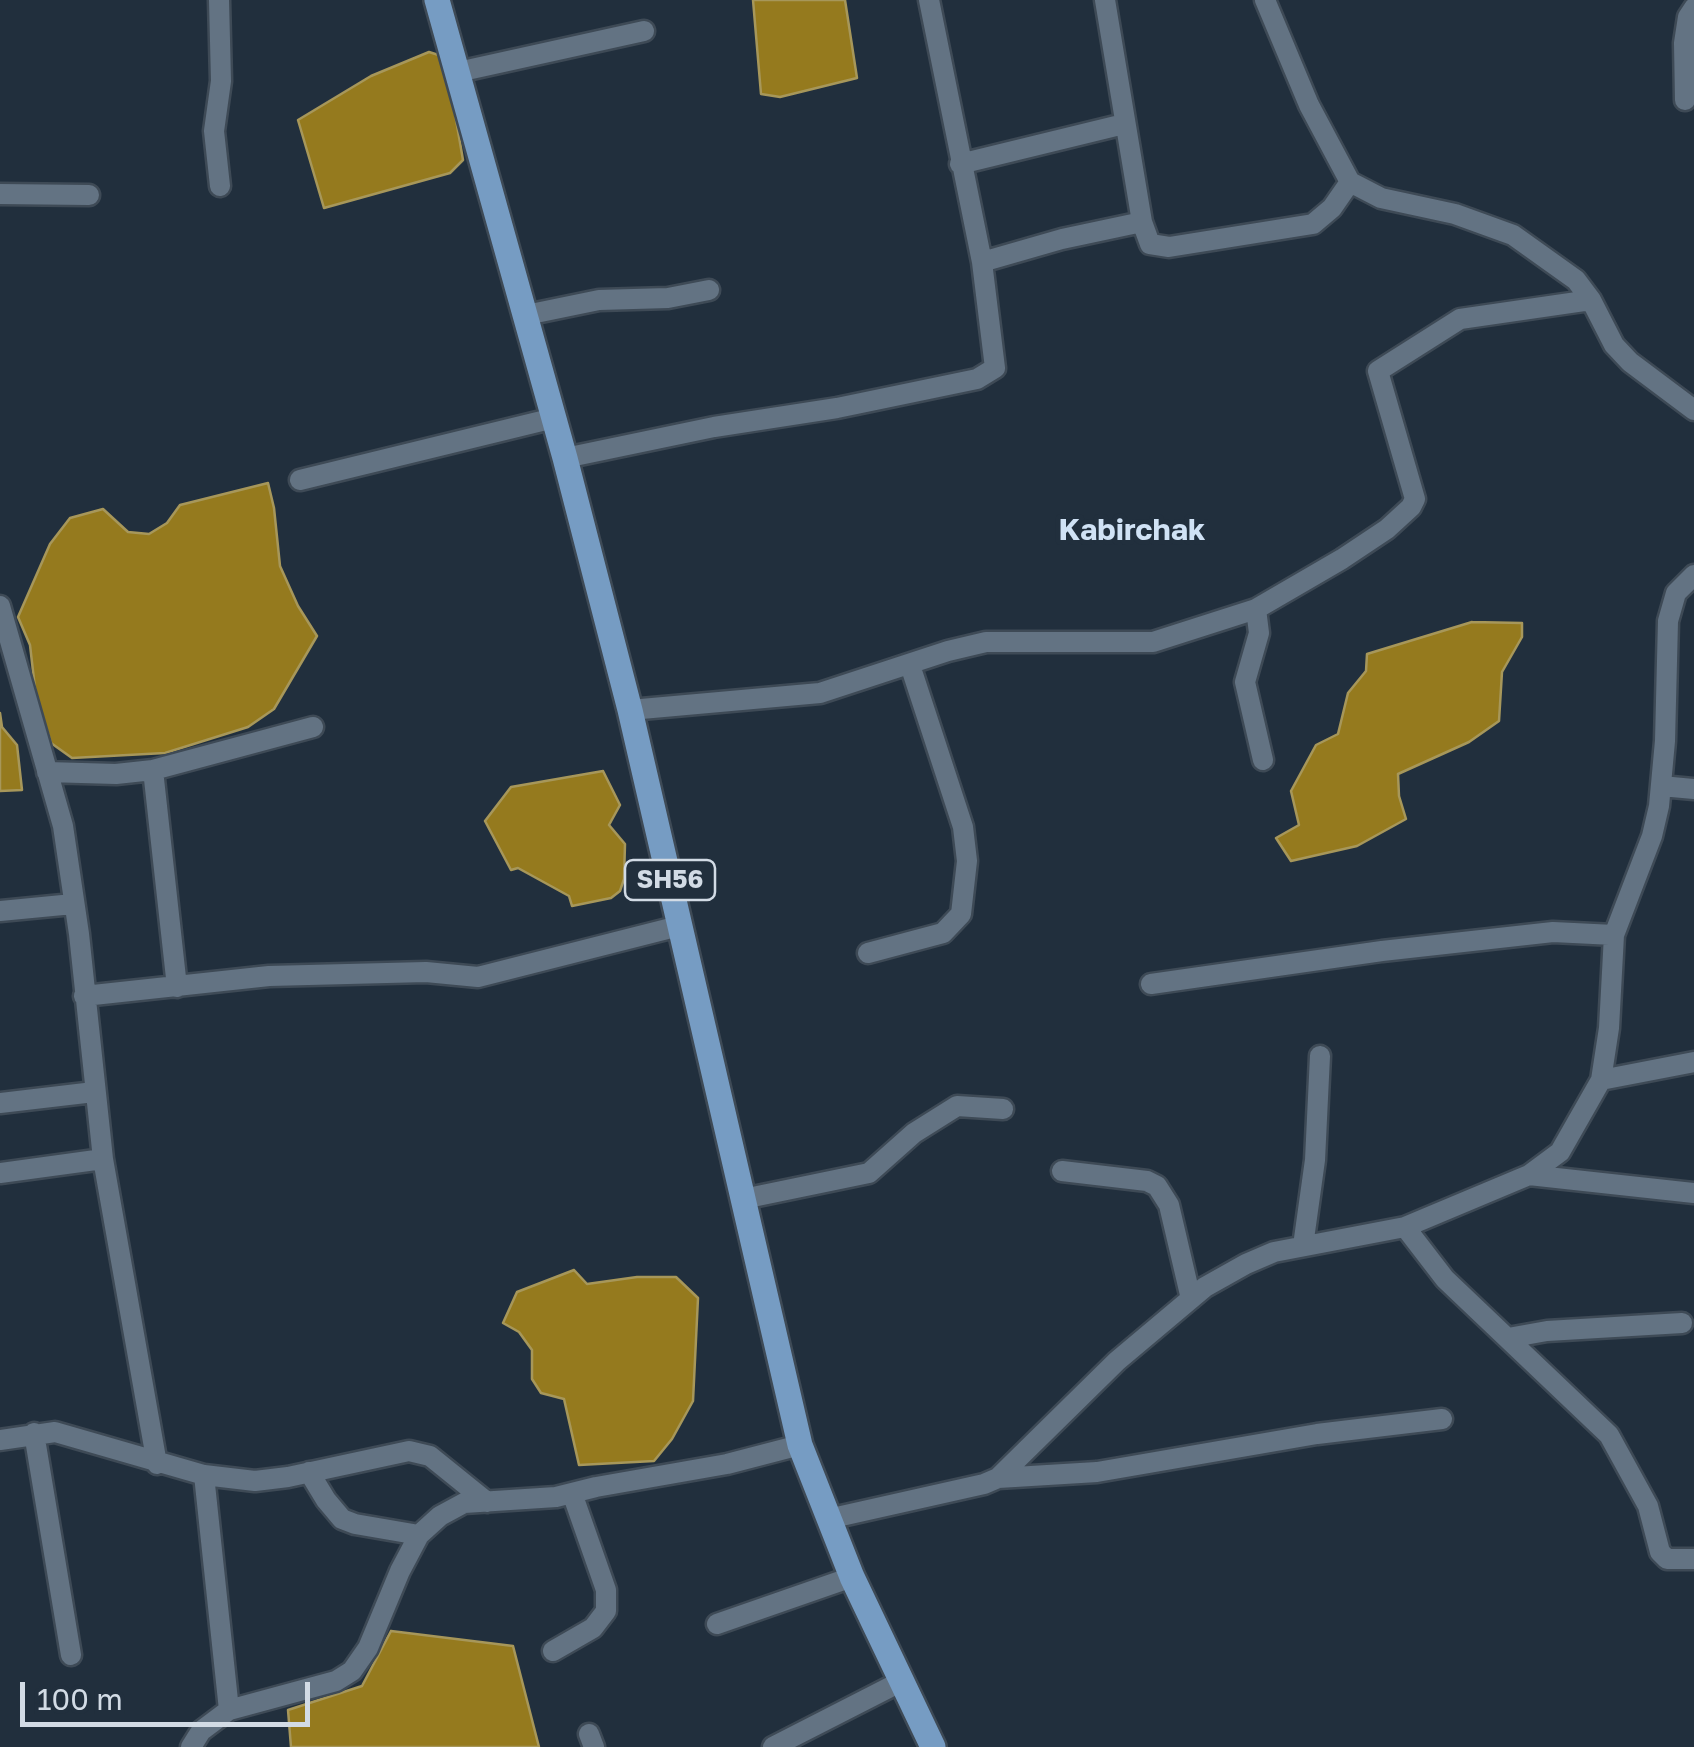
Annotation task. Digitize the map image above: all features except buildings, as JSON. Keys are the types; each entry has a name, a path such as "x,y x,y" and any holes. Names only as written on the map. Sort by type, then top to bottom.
{"main road":[{"name":"SH56","path":"438,0 565,458 630,710 800,1445 852,1577 933,1747"}],"street":[{"path":"219,0 221,81 214,131 220,186"},
{"path":"565,458 977,380 995,368 982,262 928,0"},
{"path":"1105,0 1142,222 1150,244 1158,247 1314,224 1332,208 1350,182"},
{"path":"1265,0 1308,105 1350,182 1380,198 1455,214 1513,235 1576,280 1614,344 1630,362 1694,410"},
{"path":"1685,100 1684,43 1688,17 1694,8"},
{"path":"458,72 644,31"},
{"path":"960,164 1124,124"},
{"path":"0,194 89,195"},
{"path":"982,262 1062,238 1142,222"},
{"path":"526,316 599,300 668,298 709,290"},
{"path":"630,710 820,693 986,642 1153,642 1256,609 1387,529 1415,499 1378,371 1460,319 1591,300"},
{"path":"300,480 554,418"},
{"path":"998,1478 1117,1361 1205,1287 1274,1252 1405,1227 1529,1176 1560,1152 1601,1080 1609,1028 1614,935 1652,836 1661,786 1668,620 1676,593 1694,575"},
{"path":"0,606 62,826 104,1160 157,1464"},
{"path":"1256,609 1257,645 1245,682 1263,760"},
{"path":"868,952 943,933 961,914 967,862 963,827 910,664"},
{"path":"47,772 116,774 153,770 314,727"},
{"path":"153,770 177,988"},
{"path":"1661,786 1694,789"},
{"path":"0,911 73,904"},
{"path":"84,996 306,975 426,972 478,978 679,926"},
{"path":"1151,984 1382,951 1553,932 1614,935"},
{"path":"1303,1246 1316,1160 1320,1056"},
{"path":"1601,1080 1694,1062"},
{"path":"0,1104 94,1092"},
{"path":"743,1199 869,1173 914,1133 957,1106 1003,1108"},
{"path":"0,1173 104,1160"},
{"path":"1062,1171 1147,1180 1157,1186 1169,1206 1192,1299"},
{"path":"1529,1176 1694,1194"},
{"path":"1405,1227 1445,1279 1609,1435 1648,1506 1660,1552 1667,1559 1694,1559"},
{"path":"1508,1338 1547,1331 1682,1323"},
{"path":"828,1519 998,1478 1098,1472 1318,1434 1442,1419"},
{"path":"0,1440 55,1432 204,1476 255,1481 409,1451 430,1456 487,1502"},
{"path":"34,1433 71,1655"},
{"path":"191,1747 201,1730 229,1710 336,1682 352,1671 368,1648 419,1535 440,1516 464,1503 556,1498 727,1464 800,1445"},
{"path":"310,1472 342,1518 355,1524 419,1535"},
{"path":"204,1476 229,1710"},
{"path":"552,1651 594,1628 606,1611 606,1590 572,1493"},
{"path":"716,1624 852,1577"},
{"path":"773,1747 902,1681"}],"shaded area":[{"path":"753,0 845,0 857,78 780,97 761,94"},
{"path":"429,52 448,58 458,82 454,108 463,160 450,173 324,208 298,120 371,76"},
{"path":"268,483 280,566 317,636 274,709 248,727 165,753 72,758 51,743 36,697 30,645 18,617 50,544 70,518 103,509 128,532 149,534 167,523 180,505"},
{"path":"1472,622 1522,623 1522,637 1502,672 1499,721 1469,742 1398,774 1406,819 1357,846 1291,861 1276,838 1299,825 1291,791 1316,745 1338,734 1348,693 1366,671 1367,654"},
{"path":"0,713 2,727 17,745 22,790 0,791"},
{"path":"603,771 620,805 609,825 625,844 624,879 620,891 611,898 572,906 569,896 518,868 511,870 485,821 511,787"},
{"path":"574,1270 587,1284 637,1277 676,1277 698,1298 693,1401 672,1439 654,1461 579,1465 564,1399 541,1393 532,1379 532,1350 519,1332 503,1323 517,1292"},
{"path":"391,1631 513,1646 539,1747 291,1747 288,1710 362,1686"}],"district":[{"name":"Kabirchak","path":"1132,530"}]}
